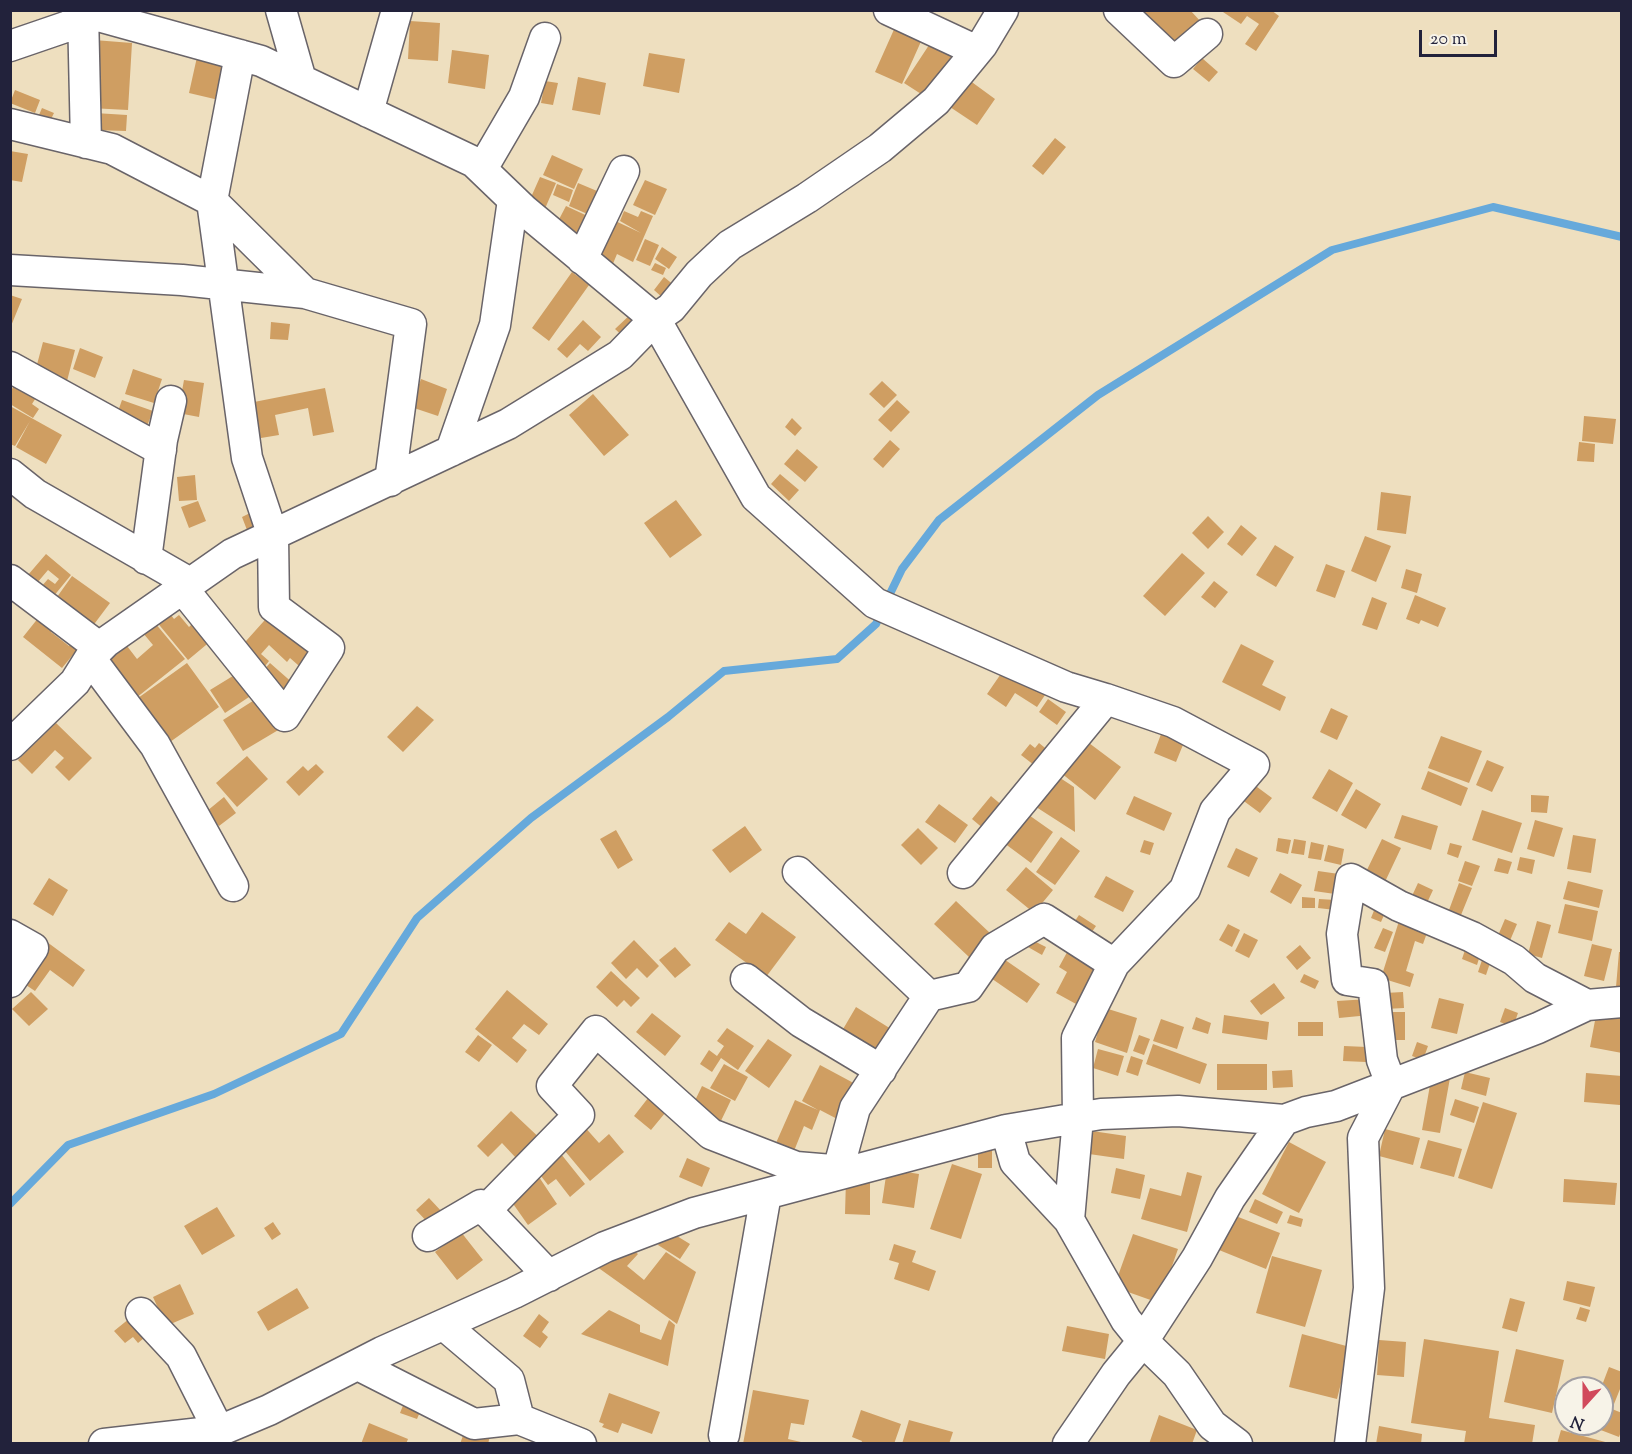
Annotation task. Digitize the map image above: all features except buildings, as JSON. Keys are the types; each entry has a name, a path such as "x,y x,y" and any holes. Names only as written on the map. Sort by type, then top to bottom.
{"street":[{"path":"281,10 301,80"},
{"path":"368,112 397,10"},
{"path":"889,10 977,51"},
{"path":"10,745 75,682 95,653 232,554 508,424 611,362 671,308 699,274 730,245 807,198 880,148 936,101 977,51 1003,10"},
{"path":"1119,10 1174,62 1207,34"},
{"path":"81,15 86,143"},
{"path":"10,46 81,15 261,61 474,162 513,200 655,320 756,497 875,603 1066,687 1173,722 1254,765 1215,811 1185,889 1114,964 1077,1038 1078,1118 1070,1220"},
{"path":"482,169 524,97 545,38"},
{"path":"10,474 35,494 146,559 186,586 285,716 329,648 274,607 273,536 247,458 212,201 240,55"},
{"path":"10,124 112,150 212,201 305,293"},
{"path":"582,259 624,171"},
{"path":"451,451 495,325 513,200"},
{"path":"10,270 182,280 305,293 411,324 390,481"},
{"path":"10,367 161,450"},
{"path":"146,559 161,450 171,401"},
{"path":"10,580 95,653 155,745 233,886"},
{"path":"963,873 1106,699"},
{"path":"798,872 929,996"},
{"path":"1350,1443 1369,1288 1363,1138 1391,1084 1383,1060 1373,984 1347,980 1342,934 1351,879 1399,906 1472,937 1514,960 1535,978 1587,1005"},
{"path":"844,1170 855,1108 929,996 968,987 995,948 1044,919 1114,964"},
{"path":"10,935 33,948 10,982"},
{"path":"746,979 801,1022 880,1070"},
{"path":"104,1443 219,1431 269,1410 605,1247 694,1213 844,1170 1006,1130 1101,1114 1178,1111 1284,1120 1306,1112 1336,1107 1538,1028 1587,1005 1622,1002"},
{"path":"485,1211 579,1115 552,1086 596,1031 711,1134 796,1167 844,1170"},
{"path":"1068,1443 1116,1374 1143,1341 1197,1258 1230,1198 1284,1120"},
{"path":"1006,1130 1015,1162 1070,1220 1126,1320 1143,1341 1177,1374 1212,1425 1237,1443"},
{"path":"723,1435 766,1194"},
{"path":"428,1236 481,1205 549,1276"},
{"path":"141,1313 181,1356 219,1431"},
{"path":"444,1325 509,1380 519,1419"},
{"path":"358,1365 474,1424 519,1419 582,1443"}],"waterway":[{"path":"886,602 902,569 939,520 1098,395 1332,250 1493,207 1622,237"},
{"path":"10,1204 68,1145 214,1094 341,1034 417,918 531,818 668,717 724,671 837,659 876,624 881,613"}]}
